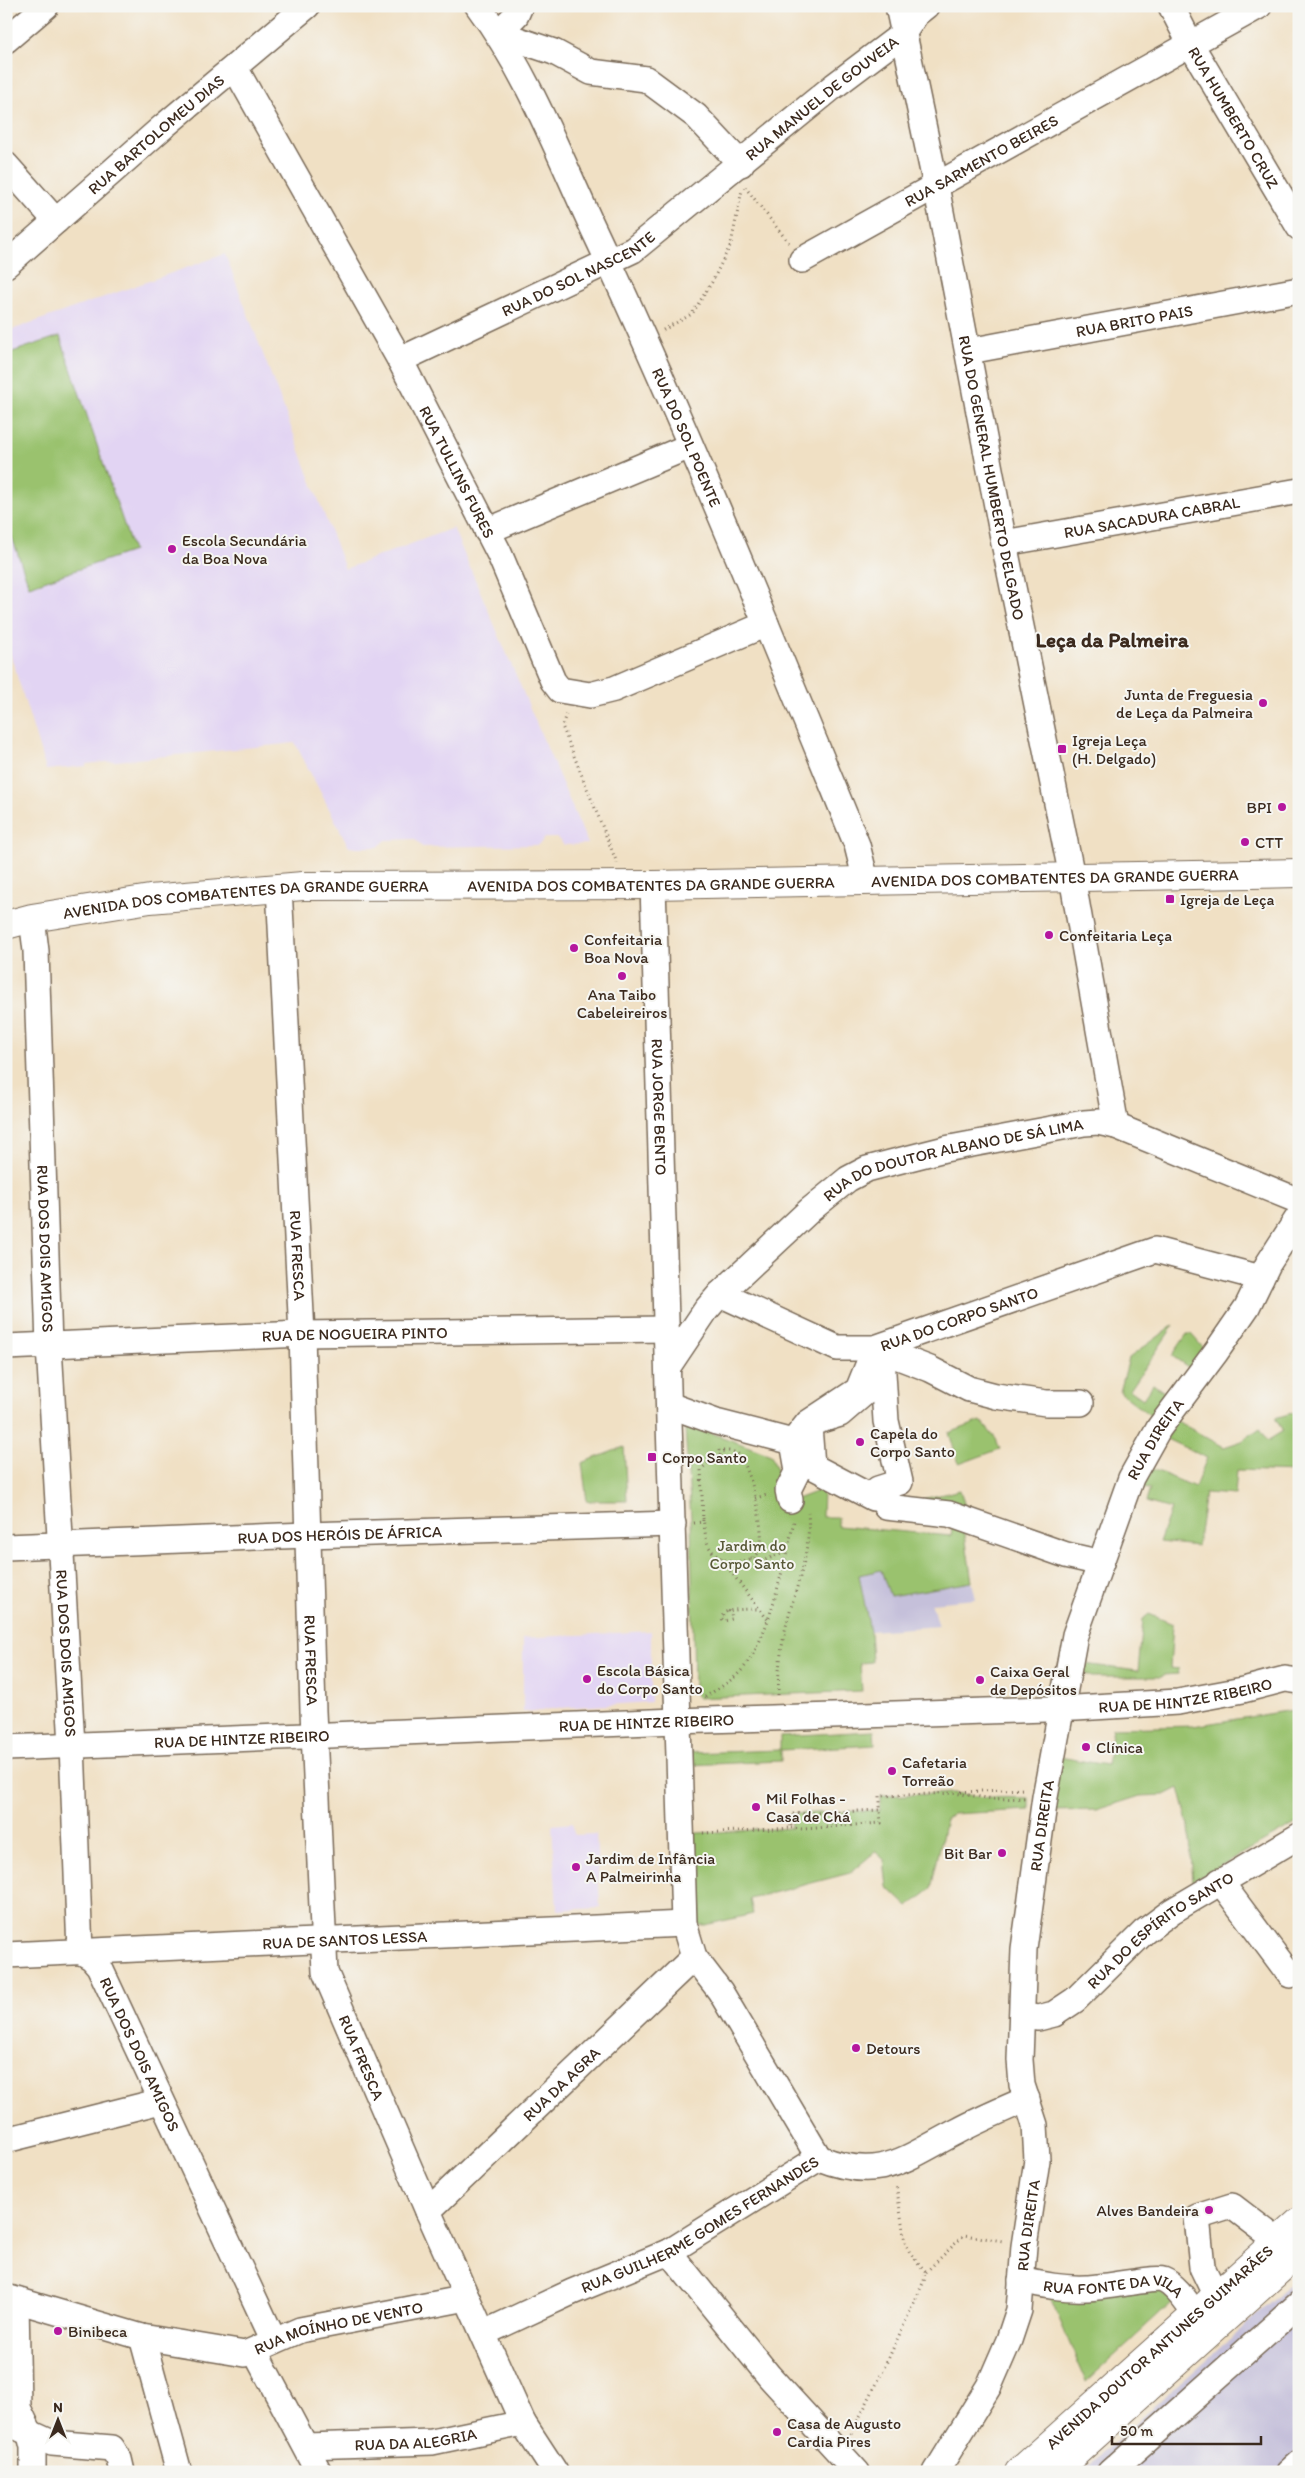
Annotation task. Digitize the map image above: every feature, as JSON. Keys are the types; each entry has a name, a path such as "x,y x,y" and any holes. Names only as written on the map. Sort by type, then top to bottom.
{"main road":[{"name":"AVENIDA DOS COMBATENTES DA GRANDE GUERRA","path":"6,925 32,918 150,899 279,887 652,885 1299,873"},
{"name":"AVENIDA DOUTOR ANTUNES GUIMARÃES","path":"1019,2472 1050,2465 1288,2246 1299,2222"},
{"name":"AVENIDA DOUTOR ANTUNES GUIMARÃES","path":"1050,2465 1195,2314 1216,2296 1288,2246"}],"street":[{"path":"6,40 46,6"},
{"name":"RUA BARTOLOMEU DIAS","path":"6,265 307,6"},
{"name":"RUA DO SOL POENTE","path":"478,6 498,34 544,119 610,261 766,624 857,845 866,881"},
{"path":"520,6 516,15 498,34 554,52 591,72 646,79 696,116 742,174"},
{"name":"RUA DO GENERAL HUMBERTO DELGADO","path":"898,6 936,186 1004,543 1072,877 1116,1126"},
{"path":"904,34 916,14 926,6"},
{"name":"RUA HUMBERTO CRUZ","path":"1171,6 1191,45 1299,227"},
{"name":"RUA SARMENTO BEIRES","path":"802,260 1260,6"},
{"name":"RUA MANUEL DE GOUVEIA","path":"742,174 834,86 904,34"},
{"name":"RUA TULLINS FURES","path":"235,68 400,360 487,531 553,681 560,690 573,694"},
{"path":"6,165 56,221"},
{"name":"RUA DO SOL NASCENTE","path":"400,360 633,250 742,174"},
{"name":"RUA BRITO PAIS","path":"969,352 1299,290"},
{"path":"487,531 690,446"},
{"name":"RUA SACADURA CABRAL","path":"1004,543 1299,490"},
{"path":"573,694 590,695 614,689 766,624"},
{"name":"RUA JORGE BENTO","path":"652,885 666,1329"},
{"name":"RUA FRESCA","path":"279,887 302,1334 314,1736 325,1972 428,2211 523,2423 555,2472"},
{"name":"RUA DOS DOIS AMIGOS","path":"32,918 36,951 49,1346 72,1745 80,1951 92,1958 98,1966 274,2341"},
{"name":"RUA DO DOUTOR ALBANO DE SÁ LIMA","path":"668,1365 706,1310 720,1294 810,1210 848,1179 867,1169 945,1149 1065,1126 1098,1122 1116,1126 1299,1201"},
{"name":"RUA DIREITA","path":"936,2472 988,2386 1009,2340 1020,2310 1024,2250 1037,2160 1035,2125 1022,2085 1020,2060 1024,1949 1034,1793 1061,1708 1075,1635 1131,1478 1159,1428 1247,1307 1261,1278 1299,1216"},
{"name":"RUA DO CORPO SANTO","path":"794,1442 808,1423 858,1390 875,1348 1155,1250 1261,1278"},
{"path":"720,1294 837,1348 875,1348 930,1368 978,1391 1046,1403 1081,1403"},
{"path":"666,1329 673,1524 676,1720 684,1924 694,1957 720,1991 819,2158"},
{"name":"RUA DE NOGUEIRA PINTO","path":"6,1347 302,1334 666,1329"},
{"path":"882,1357 886,1421 900,1482 878,1489 873,1498 812,1466 810,1453 809,1426 814,1422 840,1414 869,1389 882,1357"},
{"path":"669,1405 716,1422 794,1442 798,1470 788,1490 798,1502"},
{"path":"886,1507 949,1514 1066,1555 1101,1563"},
{"name":"RUA DOS HERÓIS DE ÁFRICA","path":"6,1547 307,1535 673,1524"},
{"name":"RUA DE HINTZE RIBEIRO","path":"6,1748 676,1720 1061,1708 1178,1702 1243,1690 1294,1675"},
{"name":"RUA DO ESPÍRITO SANTO","path":"1022,2016 1038,2018 1054,2014 1075,2000 1144,1932 1172,1911 1299,1836"},
{"path":"1220,1881 1290,1975 1299,1971"},
{"name":"RUA DE SANTOS LESSA","path":"6,1955 684,1924"},
{"name":"RUA DA AGRA","path":"428,2211 694,1957"},
{"name":"RUA GUILHERME GOMES FERNANDES","path":"484,2333 572,2292 668,2252 819,2158 841,2167 863,2170 898,2163 958,2130 1027,2099"},
{"path":"6,2140 161,2101"},
{"path":"1216,2296 1202,2267 1197,2217 1232,2206 1288,2246"},
{"path":"668,2252 769,2376 849,2463"},
{"name":"RUA FONTE DA VILA","path":"1021,2280 1051,2288 1086,2288 1128,2284 1153,2279 1164,2280 1174,2288 1195,2314"},
{"name":"RUA MOÍNHO DE VENTO","path":"11,2299 142,2337 246,2354 300,2330 467,2298"},
{"path":"11,2299 18,2429 33,2447 32,2472"},
{"path":"1110,2472 1299,2304"},
{"path":"1133,2472 1299,2326"},
{"path":"142,2337 179,2472"},
{"path":"260,2362 319,2472"},
{"name":"RUA DA ALEGRIA","path":"306,2446 432,2442 523,2423"},
{"path":"18,2429 52,2443 112,2448 119,2459 122,2472"},
{"path":"1289,2472 1299,2463"}],"path":[{"path":"742,174 802,260"},
{"path":"645,340 692,314 702,298 731,244 742,174"},
{"path":"573,694 562,726 626,885"},
{"path":"716,1422 720,1455 711,1459 701,1470 703,1518 707,1542 711,1551 721,1559 768,1620"},
{"path":"719,1451 733,1451 739,1454 755,1498 762,1530 761,1547 758,1554 750,1559"},
{"path":"703,1698 737,1675 754,1650 768,1620 788,1552 798,1502"},
{"path":"780,1718 778,1681 782,1651 808,1540 798,1502"},
{"path":"673,1524 703,1522 703,1518"},
{"path":"721,1559 731,1563 750,1559 764,1560 788,1552"},
{"path":"728,1611 759,1609"},
{"path":"954,1792 994,1799 1034,1793"},
{"path":"702,1833 791,1828 804,1829 880,1823 880,1796 954,1792 1034,1793"},
{"path":"791,1828 790,1814 880,1810"},
{"path":"898,2163 898,2196 906,2242 910,2253 926,2272"},
{"path":"849,2463 879,2379 924,2281 926,2272 964,2235 1008,2242 1024,2250"}],"shaded area":[{"name":"Escola Secundária da Boa Nova","path":"225,254 345,569 453,528 588,844 564,845 557,838 545,838 538,845 422,847 415,839 386,840 378,847 349,847 295,743 86,764 86,766 46,770 6,640 6,332"},
{"path":"882,1570 891,1596 972,1582 976,1599 931,1603 939,1626 870,1631 859,1575"},
{"name":"Escola Básica do Corpo Santo","path":"651,1631 651,1702 523,1712 523,1638"},
{"name":"Jardim de Infância A Palmeirinha","path":"573,1823 574,1835 596,1834 600,1908 557,1910 552,1825"},
{"path":"1299,2277 1299,2472 1081,2472"}],"green space":[{"path":"60,336 133,551 29,586 6,520 6,354"},
{"path":"1174,1325 1130,1390 1143,1399 1153,1384 1172,1398 1156,1420 1120,1392 1129,1358"},
{"path":"1187,1334 1191,1334 1206,1351 1191,1369 1172,1356"},
{"path":"1299,1411 1299,1472 1237,1470 1235,1495 1205,1493 1197,1546 1159,1542 1171,1509 1146,1502 1150,1489 1132,1487 1145,1466 1195,1487 1207,1458 1160,1436 1173,1419 1224,1447 1242,1441 1260,1428 1267,1441 1283,1431 1275,1418"},
{"path":"981,1421 996,1439 1000,1449 959,1464 949,1433"},
{"name":"Jardim do Corpo Santo","path":"690,1425 771,1455 778,1472 786,1503 823,1489 822,1517 838,1517 838,1526 951,1536 953,1520 964,1528 972,1582 890,1596 881,1570 859,1575 870,1631 872,1662 860,1663 862,1691 697,1698 694,1688 691,1519 685,1428"},
{"path":"624,1447 627,1501 587,1501 582,1463"},
{"path":"960,1490 968,1517 923,1499"},
{"path":"1149,1614 1173,1624 1170,1668 1179,1669 1178,1674 1163,1675 1162,1677 1092,1677 1080,1672 1076,1663 1138,1671 1143,1619"},
{"path":"1299,1709 1299,1822 1193,1881 1189,1826 1179,1788 1165,1795 1140,1796 1096,1810 1051,1811 1059,1757 1107,1765 1113,1728 1193,1726"},
{"path":"874,1731 875,1745 781,1750 781,1761 689,1765 688,1753 780,1750 780,1736"},
{"path":"954,1793 985,1797 1029,1798 1029,1810 953,1814 946,1819 931,1889 908,1907 887,1887 884,1860 876,1851 850,1873 750,1899 753,1914 705,1925 684,1924 679,1834 791,1828 790,1814 880,1810 880,1796"},
{"path":"1155,2287 1174,2301 1086,2382 1050,2297"}],"place":[{"name":"Escola Secundária da Boa Nova","path":"172,549"},
{"name":"Junta de Freguesia de Leça da Palmeira","path":"1263,703"},
{"name":"Igreja Leça (H. Delgado)","path":"1062,749"},
{"name":"BPI","path":"1282,807"},
{"name":"CTT","path":"1245,842"},
{"name":"Igreja de Leça","path":"1170,899"},
{"name":"Confeitaria Leça","path":"1049,935"},
{"name":"Confeitaria Boa Nova","path":"574,948"},
{"name":"Ana Taibo Cabeleireiros","path":"622,976"},
{"name":"Capela do Corpo Santo","path":"860,1442"},
{"name":"Corpo Santo","path":"652,1457"},
{"name":"Escola Básica do Corpo Santo","path":"587,1679"},
{"name":"Caixa Geral de Depósitos","path":"980,1680"},
{"name":"Clínica","path":"1086,1747"},
{"name":"Cafetaria Torreão","path":"892,1771"},
{"name":"Mil Folhas - Casa de Chá","path":"756,1807"},
{"name":"Bit Bar","path":"1002,1853"},
{"name":"Jardim de Infância A Palmeirinha","path":"576,1867"},
{"name":"Detours","path":"856,2048"},
{"name":"Alves Bandeira","path":"1209,2210"},
{"name":"Binibeca","path":"58,2331"},
{"name":"Casa de Augusto Cardia Pires","path":"777,2432"}],"district":[{"name":"Leça da Palmeira","path":"1112,640"}]}
